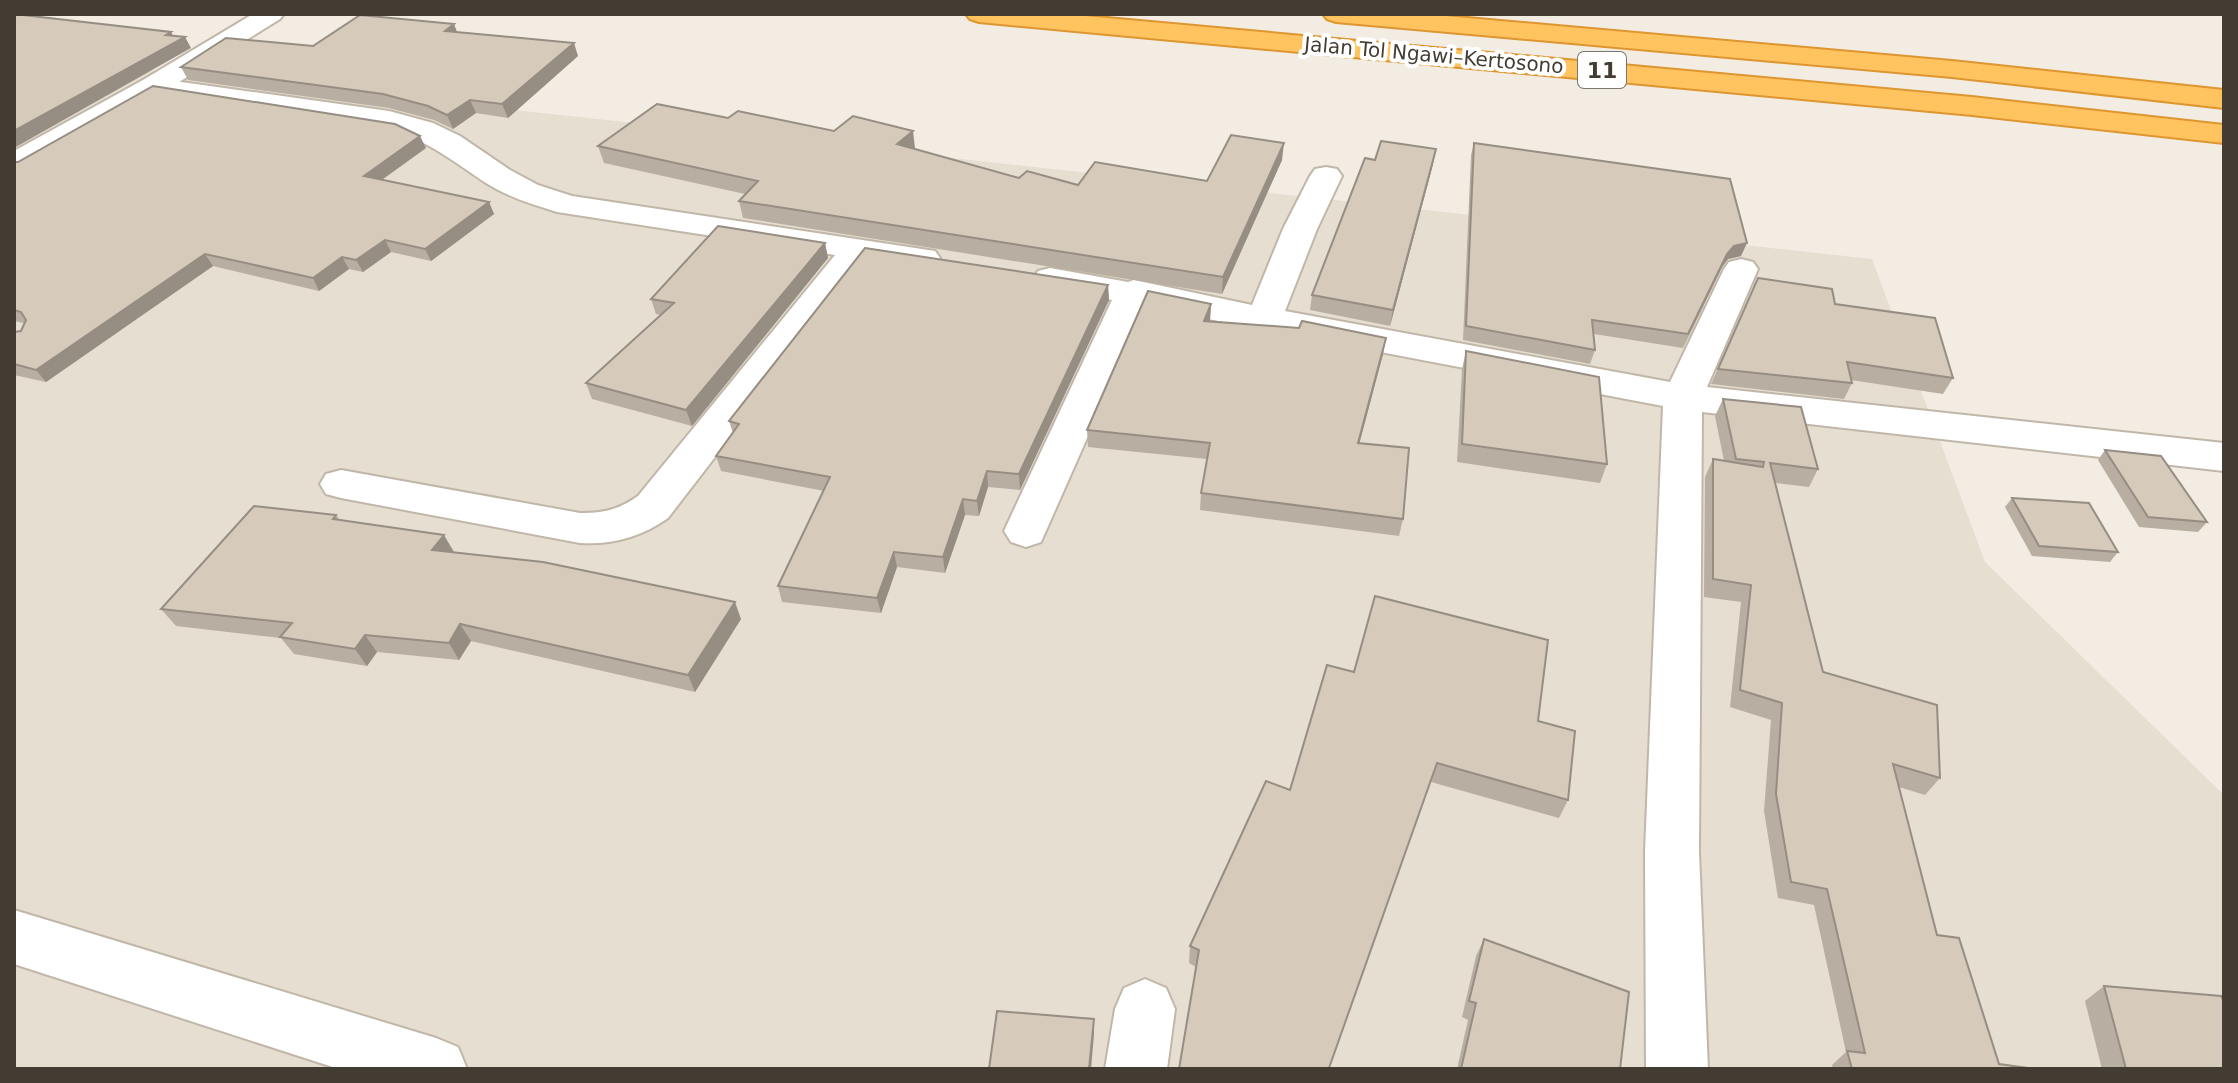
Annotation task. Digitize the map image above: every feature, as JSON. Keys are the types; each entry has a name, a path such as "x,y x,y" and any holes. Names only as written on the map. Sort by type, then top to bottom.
{"highway":[{"name":"Jalan Tol Ngawi–Kertosono","path":"979,14 1908,100 2224,134"},
{"name":"Jalan Tol Ngawi–Kertosono","path":"1336,14 1952,69 2224,99"}],"street":[{"path":"20,158 153,86 271,14"},
{"path":"153,86 389,120 411,126 449,142 508,182 568,205 951,262"},
{"path":"1265,317 1300,229 1326,176"},
{"path":"341,484 580,528 611,530 633,522 653,507 859,247"},
{"path":"1677,1069 1672,852 1683,397 1741,269"},
{"path":"1012,272 1134,291 1683,397 2224,457"},
{"path":"1026,531 1134,291"},
{"path":"14,937 436,1069"},
{"path":"1136,1069 1145,1009"}],"shaded area":[{"path":"14,55 1872,259 1985,562 2224,795 2224,1069 14,1069"}],"building":[{"path":"14,14 171,32 166,35 185,37 14,131"},
{"path":"360,15 454,24 445,31 574,43 502,104 470,100 447,115 428,106 383,94 181,67 226,38 313,46"},
{"path":"153,86 395,124 420,136 364,176 489,202 425,249 385,240 356,260 342,257 313,278 205,254 36,370 14,364 14,332 21,331 26,320 21,312 14,310 14,162"},
{"path":"657,104 728,118 738,111 834,131 853,116 913,131 897,144 1019,178 1027,171 1078,185 1095,162 1207,181 1231,135 1284,143 1223,277 739,201 758,181 598,146"},
{"path":"1381,141 1436,149 1393,310 1312,295 1365,158 1375,160"},
{"path":"1474,143 1730,179 1747,243 1734,246 1727,254 1688,334 1592,320 1595,350 1466,326"},
{"path":"718,226 825,243 686,410 586,383 674,303 651,299"},
{"path":"865,248 1108,285 1019,474 987,471 977,501 963,499 943,557 894,552 877,598 778,586 830,477 716,456 739,424 729,421"},
{"path":"1758,278 1832,289 1835,304 1935,318 1953,378 1847,362 1852,383 1718,369"},
{"path":"1148,291 1211,304 1204,321 1299,328 1302,321 1386,338 1358,443 1409,448 1403,519 1201,493 1210,443 1087,430"},
{"path":"1466,351 1599,377 1607,464 1462,444"},
{"path":"1723,399 1801,407 1818,469 1770,463 1823,672 1937,705 1940,778 1893,764 1937,935 1959,938 1999,1064 2035,1069 1852,1069 1847,1051 1865,1053 1827,889 1791,882 1776,794 1782,703 1740,690 1751,585 1713,579 1713,459 1763,467 1764,462 1736,459"},
{"path":"2105,450 2161,456 2207,522 2148,517"},
{"path":"2012,498 2089,503 2118,552 2039,546"},
{"path":"254,506 336,515 333,519 444,535 432,550 543,562 735,602 688,675 460,624 449,643 365,635 355,649 280,637 292,623 161,609"},
{"path":"1375,596 1548,640 1538,721 1575,731 1568,800 1437,763 1329,1068 1333,1069 1179,1069 1199,950 1190,946 1266,781 1290,790 1327,665 1354,672"},
{"path":"1484,939 1629,992 1620,1069 1461,1069 1476,1003 1469,1001"},
{"path":"2104,986 2221,996 2224,1001 2224,1069 2126,1069"},
{"path":"997,1011 1094,1019 1089,1069 989,1069"}]}
